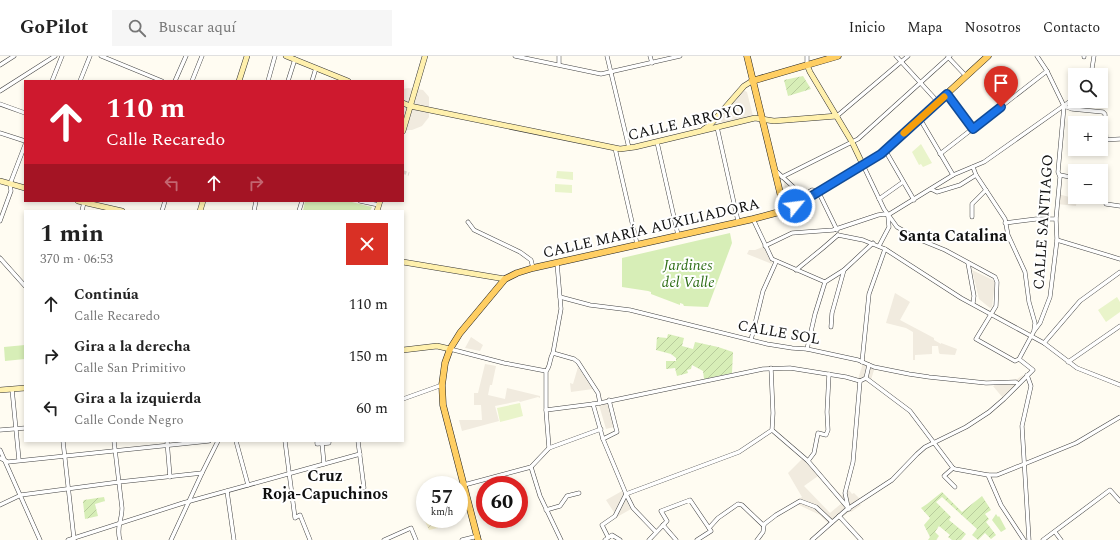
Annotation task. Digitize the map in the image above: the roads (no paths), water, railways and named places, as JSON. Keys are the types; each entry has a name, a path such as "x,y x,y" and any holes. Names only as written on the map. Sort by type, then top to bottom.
{"main road":[{"path":"239,80 247,56"},
{"path":"286,56 316,68 336,79"},
{"path":"404,127 425,56"},
{"path":"747,56 783,208"},
{"path":"701,131 710,125 744,86 752,81 838,56"},
{"name":"CALLE MARÍA AUXILIADORA","path":"502,279 533,268 754,218 783,208 805,198 864,165 885,150 988,56"},
{"path":"807,65 864,165"},
{"name":"CALLE ARROYO","path":"404,103 410,106 615,148 628,148 657,142 755,118 774,121 837,116"},
{"path":"0,181 24,188"},
{"path":"81,202 102,209 112,210"},
{"path":"404,262 502,279 460,333 450,349 445,363 442,386 443,405 462,476"},
{"path":"404,350 437,346 450,349"},
{"path":"0,390 24,388"},
{"path":"468,500 478,538"}],"street":[{"path":"0,65 14,56"},
{"path":"0,91 54,56"},
{"path":"52,80 62,56"},
{"path":"80,80 90,56"},
{"path":"101,56 160,80"},
{"path":"175,80 186,56"},
{"path":"192,80 202,56"},
{"path":"268,80 275,56"},
{"path":"515,56 602,74 680,56"},
{"path":"559,56 559,64"},
{"path":"607,56 628,148"},
{"path":"650,56 652,63"},
{"path":"807,56 807,65"},
{"path":"896,56 938,102"},
{"path":"837,116 908,56"},
{"path":"782,177 858,139 949,56 966,76"},
{"path":"1037,56 1047,71 1064,106 1072,109 1103,112 1105,116"},
{"path":"1092,68 1094,56"},
{"path":"288,80 295,59"},
{"path":"312,80 316,68"},
{"path":"940,154 1047,71"},
{"path":"947,94 973,129"},
{"path":"765,246 792,233 837,229 878,215 888,215 931,188 984,162 1068,103"},
{"path":"0,104 24,113"},
{"name":"CALLE SANTIAGO","path":"1019,359 1040,323 1050,297 1057,240 1056,219 1060,175 1058,172 1064,106"},
{"path":"719,115 718,119 738,221"},
{"path":"920,119 953,176"},
{"path":"0,133 24,141"},
{"path":"1108,140 1120,140"},
{"path":"657,142 678,235"},
{"path":"0,221 11,191 10,184 24,148"},
{"path":"615,148 638,244"},
{"path":"885,150 914,200"},
{"path":"812,540 839,516 892,480 917,454 933,442 949,436 977,420 1004,399 1033,370 1019,359 1015,361 976,339 996,306 995,277 945,250 918,239 896,227 888,215 864,165"},
{"path":"973,167 976,175 1002,214 1008,234 1025,272 1029,302 1035,323 1034,331"},
{"path":"775,170 805,198"},
{"path":"931,188 937,192 955,187 976,175"},
{"path":"1060,175 1068,177"},
{"path":"880,199 903,182"},
{"path":"972,217 972,204 986,190"},
{"path":"816,191 837,229 838,235"},
{"path":"364,202 379,206"},
{"path":"1106,204 1120,206"},
{"path":"879,246 889,227 888,215"},
{"path":"754,218 772,259 825,282"},
{"path":"1005,223 1036,219 1056,219"},
{"path":"468,222 474,230 520,252 531,260 533,268"},
{"path":"838,235 863,240 885,249 961,298 973,303 1044,343 1077,368 1120,386"},
{"path":"796,270 838,235"},
{"path":"1057,240 1120,259"},
{"path":"807,349 814,314 825,282 844,270 873,243"},
{"path":"862,362 869,294 885,249"},
{"path":"0,258 24,285"},
{"path":"751,340 763,292 776,262"},
{"path":"549,448 546,410 546,371 549,368 553,353 562,308 557,263"},
{"path":"968,263 974,296 973,303"},
{"path":"831,327 832,313 844,270"},
{"path":"1044,343 1080,301 1120,272"},
{"name":"CALLE SOL","path":"560,297 590,305 630,310 751,340 792,348 807,349 862,362 874,367 929,377 993,383 1016,382 1018,384"},
{"path":"1068,362 1120,326"},
{"path":"450,349 461,353 546,371"},
{"path":"553,353 574,359 578,362 598,393 600,402"},
{"path":"866,378 869,365"},
{"path":"546,410 593,404 725,376 771,368 790,368 829,374 860,381 866,378"},
{"path":"771,368 773,413 772,430"},
{"path":"808,461 814,453 818,433 826,435 828,430 829,374"},
{"path":"1027,375 1030,386 1022,426 1029,540"},
{"path":"866,378 910,411 955,470 997,475 1076,442 1120,417"},
{"path":"850,508 845,493 853,462 860,381"},
{"path":"404,399 442,386"},
{"path":"12,389 20,460"},
{"path":"603,439 616,432 609,400"},
{"path":"593,404 603,439 626,494 633,508 656,532"},
{"path":"0,430 24,428"},
{"path":"468,484 531,466 549,448 601,428"},
{"path":"772,430 808,461 850,508"},
{"path":"620,540 612,535 607,538 602,524 615,516 626,494 739,452 772,430"},
{"path":"63,442 74,539"},
{"path":"114,442 122,508 118,533 120,540"},
{"path":"0,458 8,462 116,451 167,443 188,442"},
{"path":"171,540 218,442"},
{"path":"236,442 248,485"},
{"path":"285,442 295,518 300,516 310,540"},
{"path":"317,442 317,444 328,442"},
{"path":"358,442 364,488"},
{"path":"167,443 170,477"},
{"path":"322,443 324,464"},
{"path":"0,450 40,540"},
{"path":"68,540 226,491 360,454"},
{"path":"531,466 540,496 561,540"},
{"path":"953,468 944,476 955,487"},
{"path":"0,505 21,495 202,473"},
{"path":"988,475 1001,505 1024,540"},
{"path":"1044,540 1110,490 1120,501"},
{"path":"226,491 234,540"},
{"path":"546,510 560,506 567,496 579,493"},
{"path":"649,540 667,520 661,511 690,500 711,531 697,540"},
{"path":"757,540 763,532 764,525 776,515 800,501 816,507 832,522"},
{"path":"709,528 718,518 738,504 742,505 749,513 764,525"},
{"path":"839,516 861,540"},
{"path":"663,525 676,540"},
{"path":"384,540 411,528 416,540"},
{"path":"1055,532 1061,540"},
{"path":"462,540 478,538"}],"tunnel":[{"path":"404,172 409,174"}],"district":[{"name":"Santa Catalina","path":"953,235"},
{"name":"Cruz Roja-Capuchinos","path":"325,484"}],"park label":[{"name":"Jardines del Valle","path":"688,274"}]}
